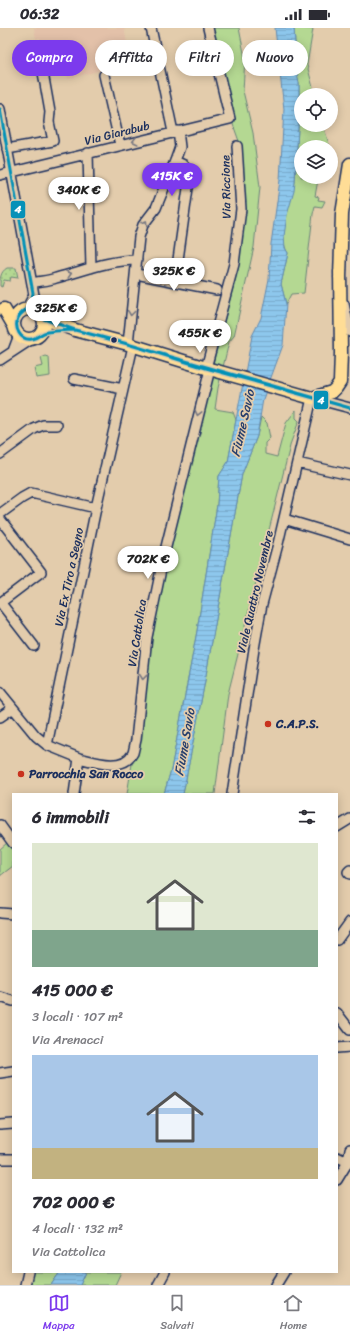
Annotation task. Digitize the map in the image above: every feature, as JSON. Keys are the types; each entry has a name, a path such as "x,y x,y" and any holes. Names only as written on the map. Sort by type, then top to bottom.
{"main road":[{"path":"312,398 330,385 333,376 342,214 350,164"},
{"path":"2,308 23,310 34,309 42,316 75,330 130,345 208,371 312,398 332,392 340,382 342,353 342,292 340,271"},
{"path":"2,308 16,331 23,338 75,330"},
{"path":"16,331 14,319 23,310"},
{"path":"36,336 44,327 42,316"}],"street":[{"name":"Via Ex Tiro a Segno","path":"46,745 96,508 123,389 130,345 139,237 142,225 156,208 180,147 151,28"},
{"name":"Via Giarabub","path":"0,175 230,119 208,28"},
{"path":"7,149 53,141 49,122 50,112 44,76"},
{"path":"104,76 120,145"},
{"path":"0,109 34,295 42,316"},
{"name":"Via Riccione","path":"208,371 234,264 241,209 237,146"},
{"path":"88,153 92,268"},
{"path":"175,161 184,165 189,181 175,281"},
{"path":"32,283 54,279 120,260 137,260"},
{"path":"136,274 217,290"},
{"path":"342,292 350,332"},
{"path":"23,310 34,295"},
{"path":"13,351 16,331"},
{"path":"0,360 36,336"},
{"name":"Via Cattolica","path":"79,758 106,764 117,764 127,760 132,753 136,740 147,637 164,555 208,371"},
{"path":"74,379 123,389"},
{"path":"312,398 350,408"},
{"name":"Viale Quattro Novembre","path":"232,793 262,604 284,519 312,398"},
{"path":"0,454 43,425 57,425"},
{"path":"297,463 350,475"},
{"path":"0,514 22,498 31,494 96,508"},
{"path":"0,519 41,572 0,603 34,646"},
{"path":"284,519 350,539"},
{"path":"0,692 36,736 46,745 79,758 74,793"},
{"path":"0,717 13,708"},
{"path":"338,827 350,819"},
{"path":"0,825 12,841"},
{"path":"350,870 348,872 350,874"},
{"path":"0,913 12,914"},
{"path":"338,939 350,922"},
{"path":"338,1014 350,1030"},
{"path":"338,1048 350,1047"},
{"path":"0,1073 12,1071"},
{"path":"0,1125 12,1124"},
{"path":"338,1178 348,1162 350,1149"},
{"path":"338,1157 348,1162"},
{"path":"0,1159 12,1159"},
{"path":"25,1285 28,1273"},
{"path":"158,1285 164,1273"},
{"path":"276,1285 283,1273"}],"shaded area":[{"path":"34,28 124,28 126,40 95,40 95,72 87,74 87,40 36,39"},
{"path":"67,76 79,76 68,79"}],"green space":[{"path":"211,28 239,28 242,43 242,76 244,76 243,91 253,133 260,187 254,247 234,336 229,342 218,388 215,409 233,412 236,420 228,462 219,476 217,505 197,631 171,770 164,793 127,793 132,764 138,742 152,639 184,474 239,265 245,209 240,144 230,116 221,76 234,76 234,40 214,40"},
{"path":"294,28 313,29 308,59 308,40 295,40"},
{"path":"308,69 313,88 299,88 297,76 308,76"},
{"path":"298,132 325,132 328,140 297,140"},
{"path":"294,184 317,184 315,196 319,197 318,200 325,201 322,207 315,206 313,214 304,293 291,294 286,304 281,284 288,253 285,246 284,228"},
{"path":"7,268 16,268 18,278 11,277 10,281 4,280 2,287 0,286 1,276"},
{"path":"46,356 49,357 50,376 36,378 34,368 43,366 41,358"},
{"path":"296,410 296,418 299,421 291,442 228,694 215,793 183,793 242,474 257,436 261,417 267,423 270,438 265,443 265,454 277,457 286,423"},
{"path":"7,843 12,850 12,867 0,876 0,849"},
{"path":"31,1273 59,1273 51,1285 28,1285"},
{"path":"86,1273 121,1273 115,1285 80,1285"}],"water":[{"path":"275,28 294,28 295,40 276,40"},
{"name":"Fiume Savio","path":"280,76 297,76 299,88 294,88 294,132 298,132 297,140 294,140 295,184 287,215 284,236 285,248 288,253 281,284 286,304 283,345 263,399 257,436 242,474 183,793 164,793 171,770 197,631 217,505 219,476 228,462 252,336 261,318 269,279 271,244 280,180 284,109"},
{"path":"59,1273 86,1273 80,1285 51,1285"}],"transit line":[{"name":"4","path":"0,109 33,293 31,303 27,308"},
{"name":"4","path":"30,308 37,310 44,319 75,330 47,332 32,339 24,338 19,333 17,322 22,313 30,308"},
{"name":"4","path":"75,330 124,343"},
{"name":"4","path":"75,330 124,343"},
{"name":"4","path":"124,343 154,352"},
{"name":"4","path":"124,343 154,352"},
{"name":"4","path":"154,352 350,408 206,368 154,352"}],"place":[{"name":"C.A.P.S.","path":"268,724"},
{"name":"Parrocchia San Rocco","path":"21,774"}]}
